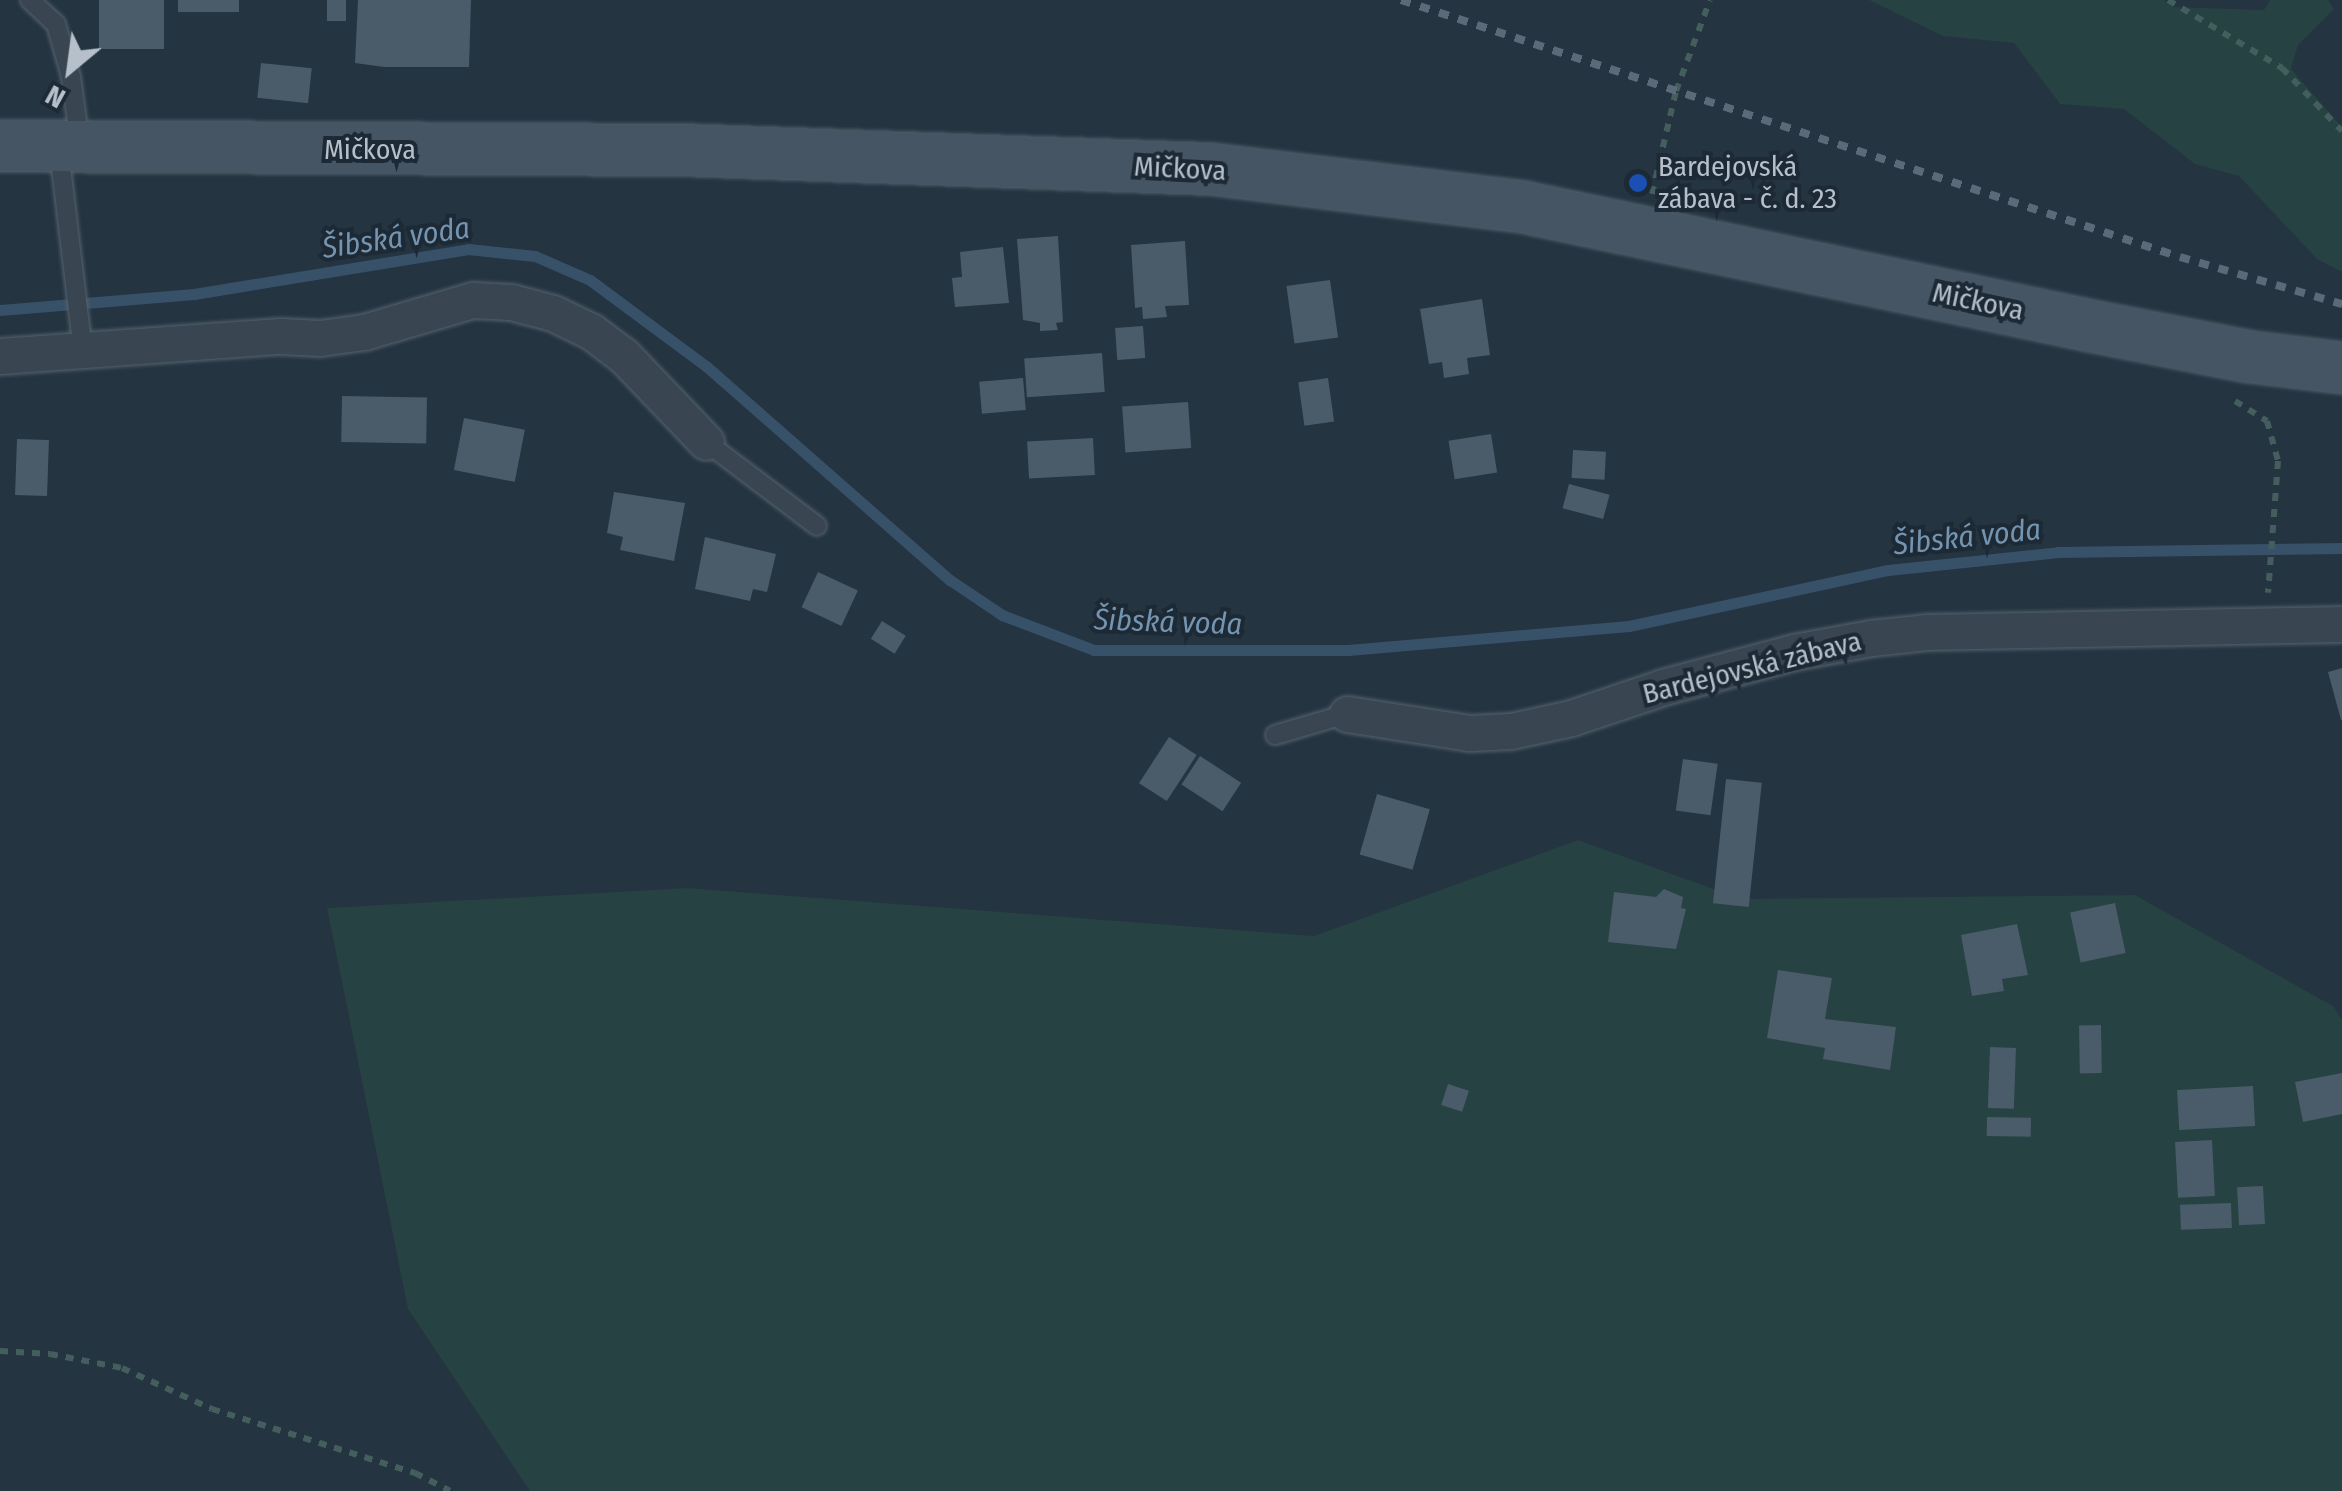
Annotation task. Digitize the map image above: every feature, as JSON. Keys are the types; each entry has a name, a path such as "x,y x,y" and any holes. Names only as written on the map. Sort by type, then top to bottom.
{"main road":[{"name":"Mičkova","path":"0,146 681,150 1210,169 1392,188 1645,230 2091,326 2251,357 2342,368"}],"street":[{"path":"0,356 82,340 320,338 364,332 473,300 511,302 553,313 592,332 622,355 706,442"},
{"name":"Bardejovská zábava","path":"1347,714 1470,733 1511,731 1572,718 1663,687 1794,652 1871,638 1926,632 2342,624"}],"lane":[{"path":"30,0 56,24 71,77 70,235 82,340"},
{"path":"706,442 817,526"},
{"path":"1275,735 1347,714"}],"path":[{"path":"1645,230 1676,90 1710,0"},
{"path":"2168,0 2282,68 2342,131"},
{"path":"2230,399 2259,412 2267,421 2278,461 2268,596"},
{"path":"0,1351 50,1354 122,1368 212,1409 415,1473 450,1491"}],"green space":[{"path":"1869,0 2164,0 2174,7 2264,10 2270,0 2328,0 2334,9 2298,45 2291,69 2342,127 2342,272 2317,259 2239,176 2195,164 2124,109 2060,104 2014,43 1943,36"},
{"path":"1578,840 1741,899 2135,895 2333,1006 2342,1020 2342,1491 530,1491 408,1309 327,908 687,888 1314,936"}],"building":[{"path":"99,0 164,0 164,49 99,49"},
{"path":"178,0 239,0 239,12 178,12"},
{"path":"327,0 346,0 346,21 327,21"},
{"path":"358,0 471,0 469,67 355,63"},
{"path":"261,63 312,68 308,103 257,98"},
{"path":"1058,236 1063,322 1056,323 1058,330 1040,331 1040,323 1023,320 1017,239"},
{"path":"1185,241 1189,305 1165,306 1167,317 1143,319 1142,307 1135,308 1131,245"},
{"path":"1003,247 1009,303 955,307 952,278 962,277 960,252"},
{"path":"1330,280 1338,337 1295,344 1286,286"},
{"path":"1482,299 1490,355 1467,358 1469,374 1444,378 1442,362 1429,364 1420,309"},
{"path":"1143,326 1145,358 1117,360 1115,328"},
{"path":"1102,353 1105,392 1027,397 1024,358"},
{"path":"1023,378 1026,410 982,414 979,382"},
{"path":"1328,378 1334,422 1304,426 1298,382"},
{"path":"342,396 427,397 426,443 341,442"},
{"path":"1188,402 1191,448 1125,452 1122,407"},
{"path":"464,418 525,430 515,482 454,470"},
{"path":"1491,434 1497,473 1455,479 1449,441"},
{"path":"1093,438 1095,475 1029,478 1027,441"},
{"path":"17,439 49,440 47,496 15,495"},
{"path":"1573,450 1606,452 1604,480 1572,478"},
{"path":"1569,484 1610,495 1603,519 1563,508"},
{"path":"614,492 685,503 674,561 620,550 623,537 607,533"},
{"path":"705,537 776,554 767,592 753,589 750,601 695,589"},
{"path":"818,572 858,591 841,626 802,607"},
{"path":"882,621 906,636 895,654 871,639"},
{"path":"2342,668 2342,720 2341,720 2328,672"},
{"path":"1169,737 1197,755 1167,801 1139,783"},
{"path":"1200,756 1241,783 1223,811 1181,785"},
{"path":"1683,759 1718,764 1710,815 1676,810"},
{"path":"1726,779 1762,783 1749,907 1713,903"},
{"path":"1377,794 1430,809 1413,870 1360,855"},
{"path":"1664,889 1683,897 1681,908 1686,909 1676,949 1608,942 1614,892 1656,897"},
{"path":"2115,903 2126,953 2081,962 2070,913"},
{"path":"2017,924 2028,975 2002,979 2004,991 1972,996 1961,935"},
{"path":"1778,970 1832,978 1825,1019 1896,1027 1890,1070 1823,1059 1825,1048 1767,1038"},
{"path":"2079,1025 2101,1025 2102,1073 2080,1073"},
{"path":"1990,1047 2016,1048 2014,1109 1988,1108"},
{"path":"2342,1073 2342,1114 2303,1122 2295,1082"},
{"path":"1448,1084 1469,1091 1462,1112 1441,1105"},
{"path":"2253,1086 2255,1126 2179,1130 2177,1090"},
{"path":"1987,1117 2031,1118 2031,1137 1987,1136"},
{"path":"2212,1140 2215,1196 2178,1198 2175,1142"},
{"path":"2263,1186 2265,1224 2239,1225 2237,1187"},
{"path":"2231,1203 2232,1228 2181,1230 2180,1205"}],"waterway":[{"name":"Šibská voda","path":"0,310 194,294 468,249 535,256 590,280 706,366 950,580 1002,615 1094,650 1348,650 1629,626 1888,570 2058,552 2342,548"}],"railway":[{"path":"1401,0 2180,257 2342,304"}],"place":[{"name":"Bardejovská zábava - č. d. 23","path":"1638,183"}]}
